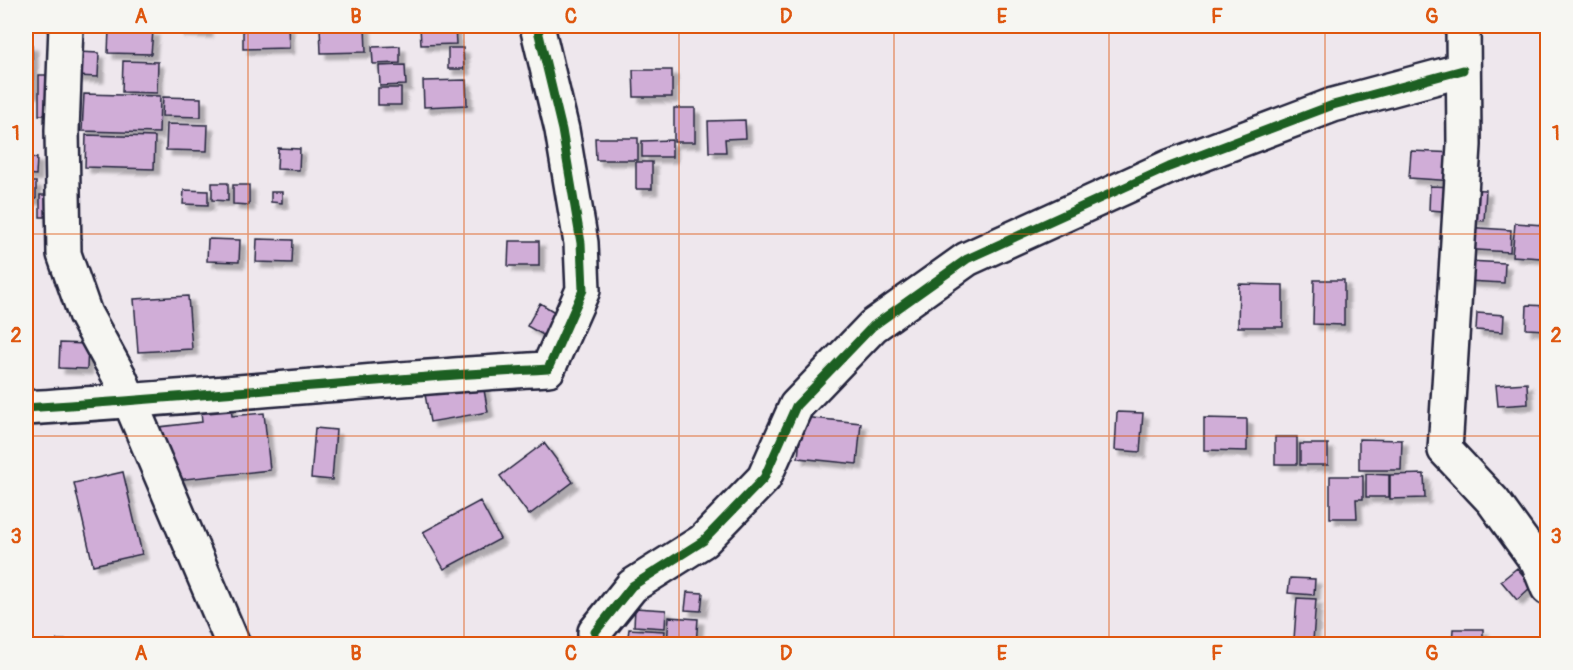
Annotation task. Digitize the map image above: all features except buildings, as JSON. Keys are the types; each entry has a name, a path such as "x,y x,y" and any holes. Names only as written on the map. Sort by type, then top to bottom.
{"street":[{"path":"66,26 62,130 64,254 85,314 119,376 233,645"},
{"path":"26,408 428,376 548,369 583,290 581,243 562,130 537,26"},
{"path":"1463,26 1464,145 1445,450 1493,501 1538,563 1548,588"},
{"path":"595,645 595,632 632,586 703,541 764,478 796,406 803,398 873,326 967,259 1169,167 1333,105 1463,70"}],"cycle path":[{"path":"26,408 548,369 583,290 581,243 562,130 537,26"},
{"path":"595,644 595,632 632,586 703,541 764,478 796,406 873,326 967,259 1169,167 1333,105 1463,70"}]}
